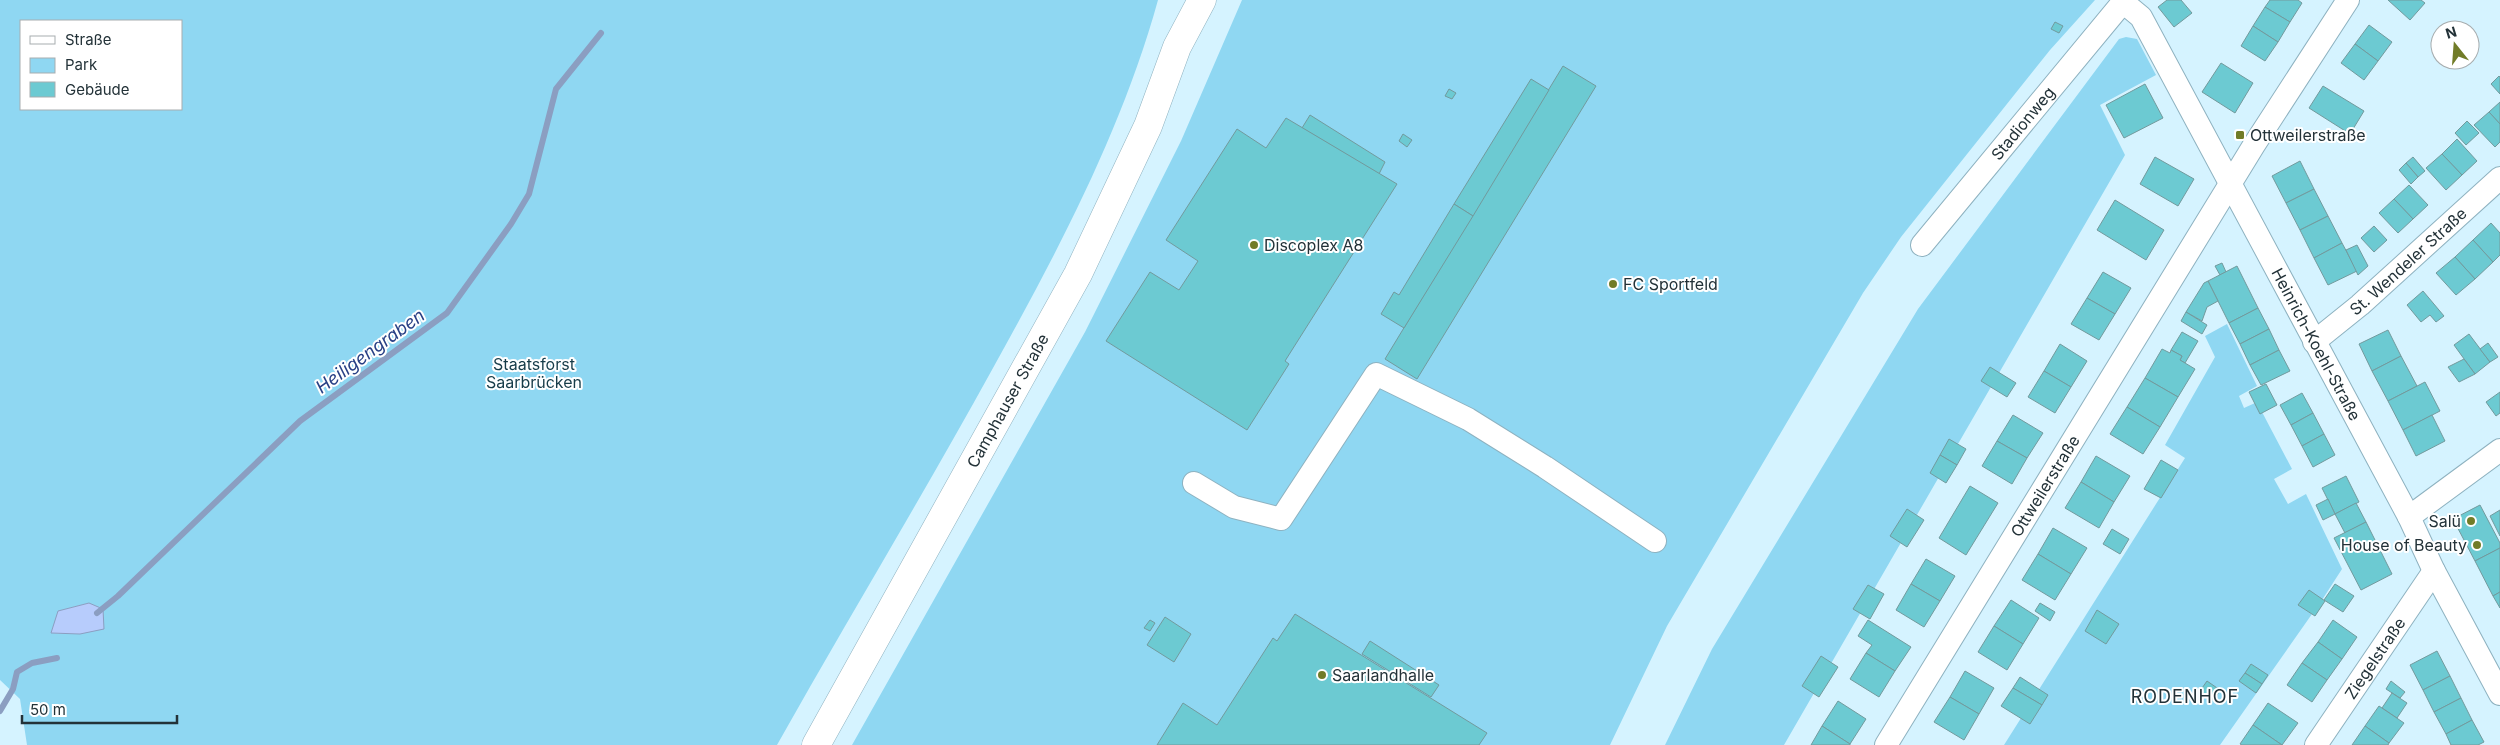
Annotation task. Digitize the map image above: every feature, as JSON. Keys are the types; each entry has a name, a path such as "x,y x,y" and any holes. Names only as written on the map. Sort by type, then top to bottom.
{"main road":[{"name":"Camphauser Straße","path":"1177,47 1182,0"},
{"name":"Camphauser Straße","path":"817,745 1078,274 1133,160 1177,47 1202,0"}],"street":[{"name":"Ottweilerstraße","path":"1886,745 2231,182 2348,0"},
{"name":"Heinrich-Koehl-Straße","path":"2122,2 2141,17 2409,517 2434,571 2500,694"},
{"name":"Stadionweg","path":"1922,245 2122,2"},
{"name":"St. Wendeler Straße","path":"2314,342 2360,304 2500,178"},
{"path":"1194,483 1234,507 1280,519 1376,374 1468,419 1545,467 1655,541"},
{"path":"2409,517 2500,450"},
{"name":"Ziegelstraße","path":"2316,745 2434,571"}],"green space":[{"name":"Staatsforst Saarbrücken","path":"0,0 1158,0 1126,96 1107,143 1041,279 967,415 777,745 27,745 20,699 0,680","holes":["89,603 80,634 52,633 59,611"]},
{"path":"1242,0 2095,0 2050,50 1901,237 1863,293 1667,626 1610,745 852,745 1085,332 1181,141"},
{"path":"2126,37 2137,39 2156,75 2100,105 2125,155 1784,745 1665,745 1712,649 1918,309 2119,39"},
{"path":"2227,324 2257,386 2239,396 2244,408 2255,403 2262,412 2292,469 2274,479 2288,504 2306,494 2342,569 2322,600 2299,605 2312,614 2220,745 2004,745 2185,458 2165,445 2215,357 2205,336"}],"shaded area":[{"path":"89,603 103,609 104,629 80,634 51,633 58,611"}],"building":[{"path":"2167,0 2181,0 2192,13 2174,27 2158,7"},
{"path":"2270,0 2298,0 2302,3 2290,22 2265,7"},
{"path":"2388,0 2421,0 2425,3 2410,20"},
{"path":"2265,7 2290,22 2278,42 2253,26"},
{"path":"2055,22 2063,26 2059,33 2051,29"},
{"path":"2369,25 2392,42 2378,61 2355,44"},
{"path":"2253,26 2278,42 2265,61 2241,46"},
{"path":"2355,44 2378,61 2364,80 2341,63"},
{"path":"2221,63 2253,83 2235,113 2202,92"},
{"path":"1563,66 1596,86 1417,379 1385,359"},
{"path":"2500,77 2500,94 2491,84"},
{"path":"1531,79 1549,90 1473,216 1454,204"},
{"path":"2145,84 2163,118 2124,138 2106,105"},
{"path":"2323,86 2364,111 2350,134 2309,108"},
{"path":"1449,89 1456,93 1452,99 1445,96"},
{"path":"2500,102 2500,124 2489,112"},
{"path":"2489,112 2500,124 2500,142 2495,147 2474,125"},
{"path":"1310,115 1385,162 1379,174 1302,128"},
{"path":"1286,118 1397,184 1285,361 1289,364 1247,430 1106,341 1150,272 1179,290 1198,261 1166,240 1237,129 1266,148"},
{"path":"2467,121 2479,133 2466,145 2455,133"},
{"path":"1403,134 1412,140 1407,147 1399,141"},
{"path":"2457,139 2477,161 2462,175 2442,154"},
{"path":"2442,154 2462,175 2446,190 2426,168"},
{"path":"2155,157 2194,179 2178,206 2140,184"},
{"path":"2413,157 2425,171 2418,177 2406,163"},
{"path":"2300,161 2314,189 2286,203 2272,176"},
{"path":"2406,163 2418,177 2411,184 2399,170"},
{"path":"2409,185 2428,205 2413,219 2394,199"},
{"path":"2314,189 2328,216 2300,230 2286,203"},
{"path":"2394,199 2413,219 2398,233 2379,213"},
{"path":"2115,200 2164,230 2146,260 2097,230"},
{"path":"1454,204 1473,216 1404,328 1381,314 1394,292 1399,295"},
{"path":"2328,216 2342,243 2314,258 2300,230"},
{"path":"2491,223 2500,233 2500,255 2493,262 2473,240"},
{"path":"2374,226 2387,240 2374,252 2361,238"},
{"path":"2473,240 2493,262 2475,279 2455,257"},
{"path":"2342,243 2357,271 2328,285 2314,258"},
{"path":"2357,245 2368,266 2358,275 2346,250"},
{"path":"2455,257 2475,279 2456,295 2436,273"},
{"path":"2222,263 2226,272 2220,275 2215,266"},
{"path":"2237,266 2258,308 2229,323 2208,281"},
{"path":"2103,272 2131,288 2115,314 2087,298"},
{"path":"2208,281 2218,301 2207,307 2202,321 2186,312 2204,283"},
{"path":"2423,291 2444,316 2436,322 2430,315 2421,322 2407,305"},
{"path":"2087,298 2115,314 2099,340 2071,324"},
{"path":"2258,308 2269,329 2240,344 2229,323"},
{"path":"2186,312 2207,325 2202,334 2181,321"},
{"path":"2269,329 2279,350 2250,365 2240,344"},
{"path":"2388,330 2401,356 2372,371 2359,344"},
{"path":"2182,332 2198,341 2185,363 2180,360 2182,356 2171,350"},
{"path":"2469,334 2490,362 2475,374 2454,345"},
{"path":"2488,343 2498,357 2490,362 2480,349"},
{"path":"2060,344 2087,361 2071,387 2044,371"},
{"path":"2162,349 2170,353 2171,350 2182,356 2180,360 2195,369 2178,397 2145,378"},
{"path":"2279,350 2290,371 2261,385 2250,365"},
{"path":"2401,356 2417,386 2388,401 2372,371"},
{"path":"2464,359 2475,374 2459,382 2448,367"},
{"path":"1990,367 2016,383 2007,397 1981,381"},
{"path":"2044,371 2071,387 2055,413 2028,397"},
{"path":"2145,378 2178,397 2160,427 2127,407"},
{"path":"2425,382 2440,411 2403,430 2388,401"},
{"path":"2266,384 2277,405 2260,414 2249,392"},
{"path":"2500,392 2500,413 2496,416 2486,402"},
{"path":"2302,393 2313,413 2291,425 2280,405"},
{"path":"2127,407 2160,427 2143,454 2110,434"},
{"path":"2313,413 2324,434 2302,446 2291,425"},
{"path":"2013,415 2043,433 2027,458 1997,441"},
{"path":"2432,415 2445,441 2416,456 2403,430"},
{"path":"2324,434 2335,455 2313,467 2302,446"},
{"path":"1949,439 1966,449 1957,465 1940,455"},
{"path":"1997,441 2027,458 2012,484 1982,466"},
{"path":"1940,455 1957,465 1946,483 1930,473"},
{"path":"2096,456 2130,476 2114,502 2081,482"},
{"path":"2161,460 2178,470 2161,498 2144,489"},
{"path":"2346,476 2359,502 2335,514 2322,488"},
{"path":"2081,482 2114,502 2099,528 2065,508"},
{"path":"1970,486 1998,503 1966,555 1939,538"},
{"path":"2328,499 2335,514 2323,520 2316,505"},
{"path":"2356,503 2366,522 2345,533 2335,514"},
{"path":"2480,505 2500,543 2500,548 2475,561 2453,519"},
{"path":"1907,509 1924,520 1907,547 1890,536"},
{"path":"2500,510 2500,536 2490,516"},
{"path":"2366,522 2392,574 2361,590 2334,538"},
{"path":"2053,528 2087,548 2071,574 2038,554"},
{"path":"2112,529 2129,539 2120,554 2103,544"},
{"path":"2500,548 2500,592 2493,596 2475,561"},
{"path":"2038,554 2071,574 2055,600 2022,580"},
{"path":"1926,559 1955,576 1940,601 1911,584"},
{"path":"1911,584 1940,601 1924,627 1896,610"},
{"path":"2335,584 2354,596 2343,612 2324,600"},
{"path":"1868,585 1884,594 1870,619 1853,609"},
{"path":"2309,590 2325,601 2315,616 2298,605"},
{"path":"2500,592 2500,608 2493,596"},
{"path":"2011,600 2039,618 2023,644 1994,626"},
{"path":"2040,603 2055,612 2050,621 2035,611"},
{"path":"2097,610 2119,624 2106,644 2085,631"},
{"name":"Saarlandhalle","path":"1295,614 1487,733 1479,745 1157,745 1183,703 1217,725 1273,638 1277,641"},
{"path":"1165,617 1191,634 1174,662 1147,645"},
{"path":"1150,620 1155,623 1150,631 1144,628"},
{"path":"1868,620 1911,647 1895,671 1866,653 1872,645 1858,636"},
{"path":"2333,620 2357,637 2342,659 2318,642"},
{"path":"1994,626 2023,644 2007,670 1978,652"},
{"path":"1370,641 1439,685 1431,697 1362,654"},
{"path":"2318,642 2342,659 2327,680 2302,663"},
{"path":"2437,651 2450,676 2423,690 2410,665"},
{"path":"1866,653 1895,671 1879,697 1850,679"},
{"path":"1821,656 1838,667 1819,697 1802,686"},
{"path":"2302,663 2327,680 2312,702 2287,685"},
{"path":"2251,664 2268,675 2262,684 2245,673"},
{"path":"1965,671 1994,688 1979,714 1950,697"},
{"path":"2245,673 2262,684 2256,693 2239,681"},
{"path":"2450,676 2461,698 2434,712 2423,690"},
{"path":"2020,677 2048,695 2042,705 2013,688"},
{"path":"2207,681 2220,690 2214,700 2200,691"},
{"path":"2391,681 2405,692 2400,698 2386,689"},
{"path":"2013,688 2042,705 2030,724 2001,706"},
{"path":"2392,693 2407,703 2397,718 2382,708"},
{"path":"1950,697 1979,714 1964,740 1934,722"},
{"path":"2461,698 2472,720 2446,734 2434,712"},
{"path":"1838,701 1866,719 1850,744 1822,726"},
{"path":"2268,703 2298,723 2282,745 2253,725"},
{"path":"2379,706 2404,723 2389,743 2365,726"},
{"path":"2472,720 2484,742 2478,745 2451,745 2446,734"},
{"path":"2253,725 2282,745 2240,744"},
{"path":"1822,726 1850,744 1850,745 1811,745"},
{"path":"2365,726 2389,743 2388,745 2352,745"}],"waterway":[{"name":"Heiligengraben","path":"97,613 118,596 300,421 447,313 511,224 529,194 556,89 601,33"},
{"name":"Heiligengraben","path":"0,711 13,689 17,672 32,663 57,658"}],"place":[{"name":"Ottweilerstraße","path":"2240,135"},
{"name":"Discoplex A8","path":"1254,245"},
{"name":"FC Sportfeld","path":"1613,284"},
{"name":"Salü","path":"2471,521"},
{"name":"House of Beauty","path":"2477,545"},
{"name":"Saarlandhalle","path":"1322,675"}],"district":[{"name":"RODENHOF","path":"2185,696"}]}
